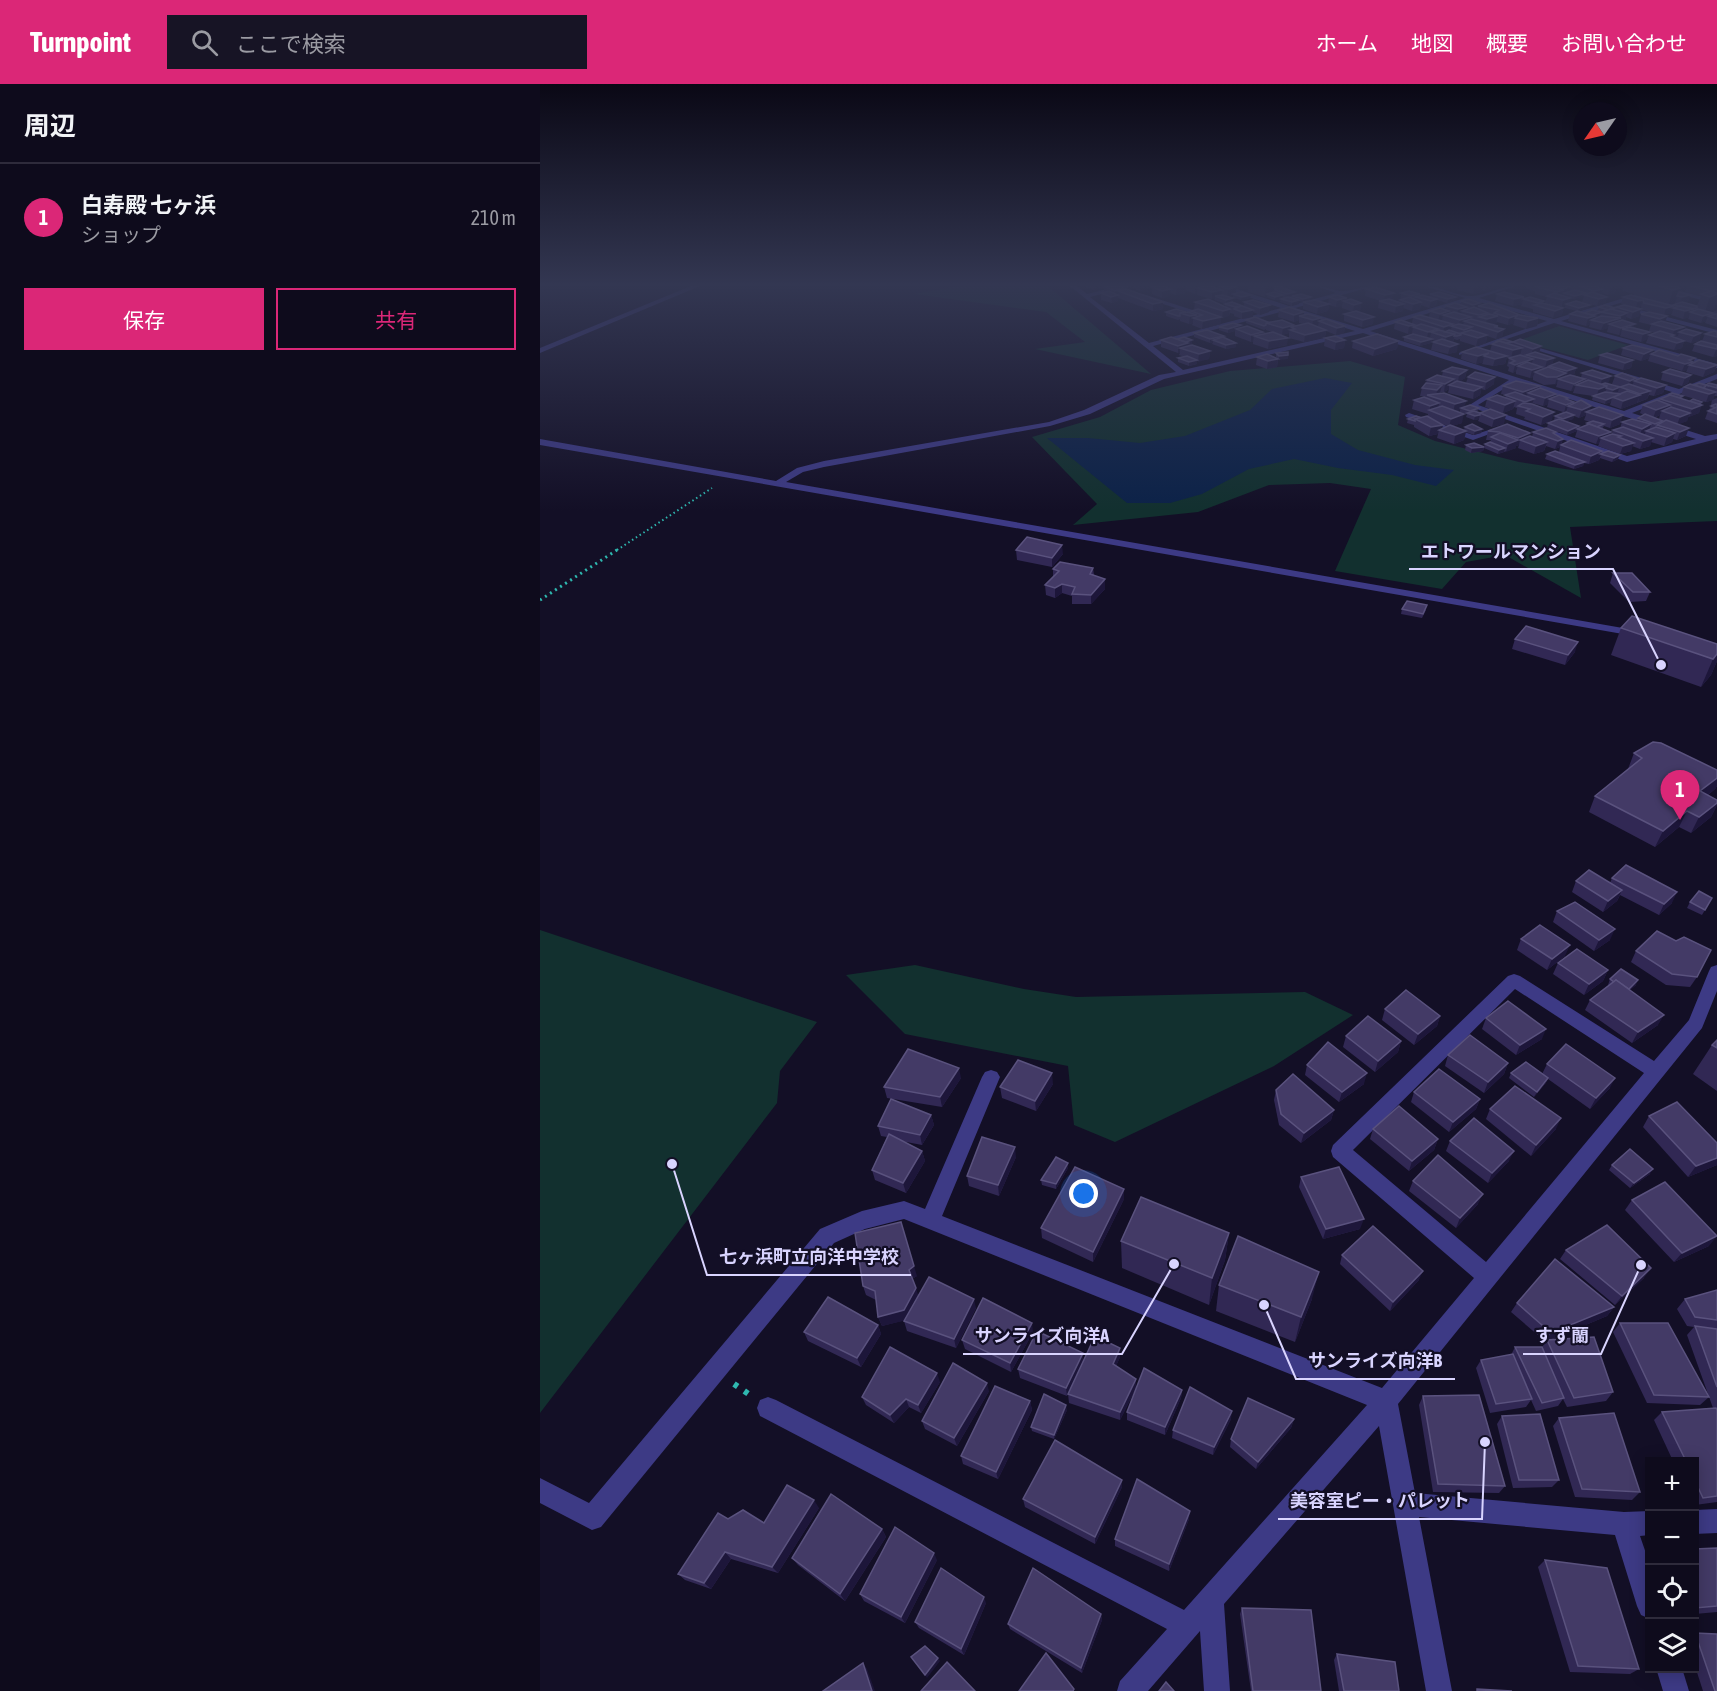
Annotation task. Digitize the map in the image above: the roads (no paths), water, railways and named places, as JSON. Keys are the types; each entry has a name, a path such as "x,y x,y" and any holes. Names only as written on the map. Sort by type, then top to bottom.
{"street":[{"path":"1168,361 1181,372"},
{"path":"777,484 800,470 824,464 1050,424 1087,412 1143,385 1181,372 1230,361"},
{"path":"1456,361 1705,440"},
{"path":"1575,361 1678,391"},
{"path":"1585,364 1593,361"},
{"path":"1698,361 1717,366"},
{"path":"1623,414 1717,376"},
{"path":"1513,380 1472,406 1627,459 1717,436"},
{"path":"1409,415 1473,438 1518,422"},
{"path":"540,442 1647,635"},
{"path":"1130,1691 1386,1401 1696,1023 1717,971"},
{"path":"1488,1276 1340,1151 1514,980 1656,1071"},
{"path":"930,1220 991,1077"},
{"path":"540,1490 592,1518 826,1236 862,1220 904,1210 1386,1401"},
{"path":"1386,1401 1439,1691"},
{"path":"768,1408 1188,1626"},
{"path":"1405,1504 1624,1524 1645,1523"},
{"path":"1699,1522 1717,1521"},
{"path":"1624,1524 1645,1590"},
{"path":"1211,1599 1217,1691"},
{"path":"1671,1673 1676,1691"}],"water":[{"path":"1325,378 1352,383 1331,410 1331,434 1358,450 1415,465 1454,470 1436,486 1392,475 1294,459 1249,469 1202,494 1170,503 1127,503 1047,438 1088,438 1140,443 1185,436 1250,410 1272,389"}],"place":[{"name":"エトワールマンション","path":"1661,665"},
{"name":"白寿殿 七ヶ浜","path":"1680,820"},
{"name":"七ヶ浜町立向洋中学校","path":"672,1164"},
{"name":"サンライズ向洋A","path":"1174,1264"},
{"name":"すず蘭","path":"1641,1265"},
{"name":"サンライズ向洋B","path":"1264,1305"},
{"name":"美容室ピー・パレット","path":"1485,1442"}]}
